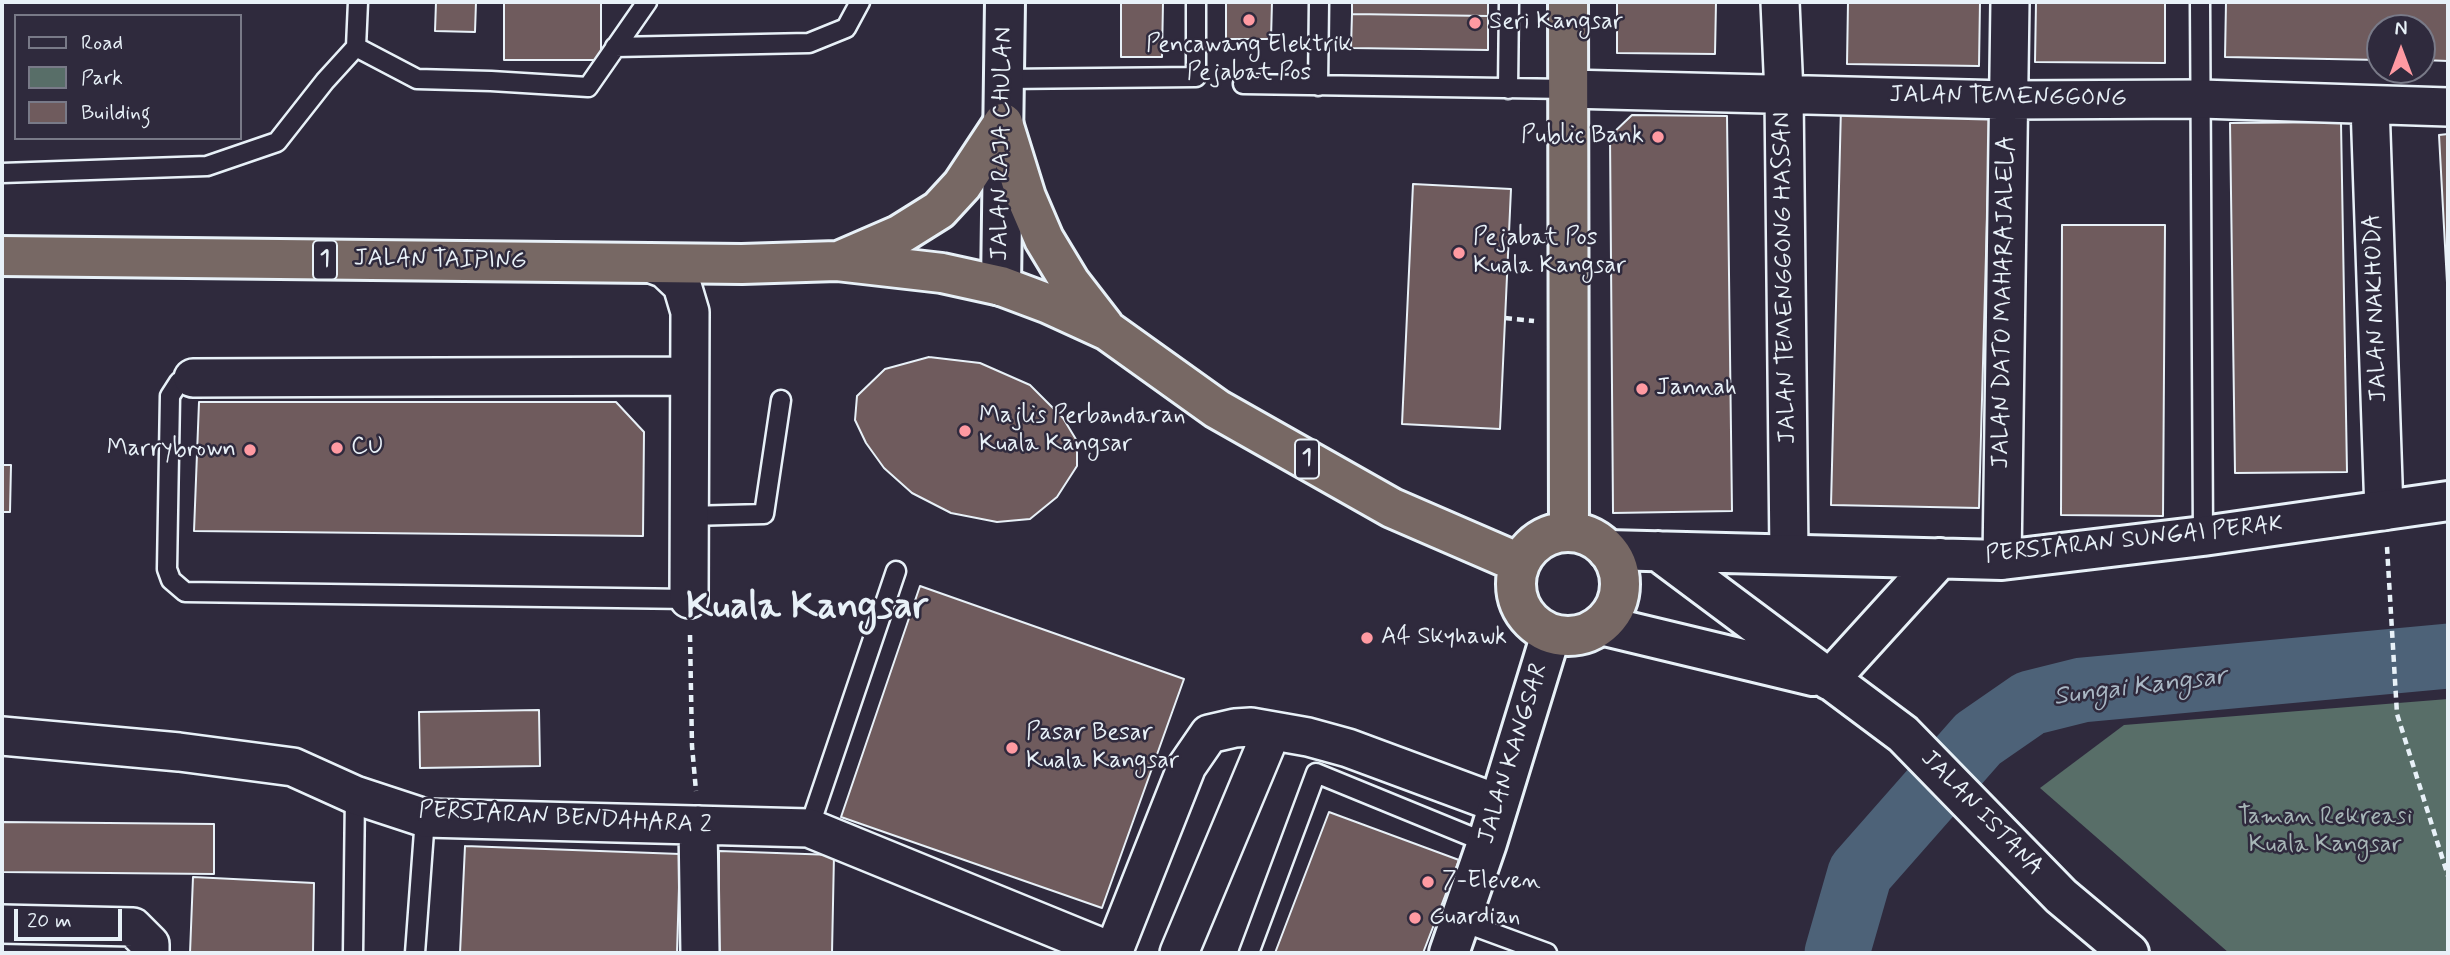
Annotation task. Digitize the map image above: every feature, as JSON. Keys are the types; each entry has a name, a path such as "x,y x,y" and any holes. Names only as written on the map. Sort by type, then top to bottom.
{"highway":[{"path":"1568,2 1569,532"},
{"path":"837,261 899,235 939,210 962,185 1003,123"},
{"path":"1003,123 1026,197 1044,239 1070,282 1108,331"},
{"name":"JALAN TAIPING","path":"2,256 742,264 837,261"},
{"name":"1","path":"837,261 942,273 1001,286 1049,304 1108,331 1217,409 1381,501 1519,563"},
{"path":"1569,532 1584,534 1607,550 1616,564 1620,580 1615,604 1601,625 1577,635 1550,634 1535,625 1524,613 1516,597 1515,580 1519,563 1528,550 1540,540 1569,532"}],"street":[{"name":"JALAN RAJA CHULAN","path":"1001,286 1005,2"},
{"name":"JALAN TEMENGGONG HASSAN","path":"1780,2 1784,94 1789,554"},
{"name":"JALAN DATO MAHARAJALELA","path":"2002,560 2010,2"},
{"name":"JALAN TEMENGGONG","path":"1568,89 2008,100 2201,99 2448,107"},
{"name":"JALAN NAKHODA","path":"2370,105 2384,511"},
{"path":"649,263 665,269 682,285 690,312 689,599"},
{"path":"690,312 706,284 716,275 742,264"},
{"path":"192,378 689,376"},
{"name":"PERSIARAN SUNGAI PERAK","path":"1658,551 2002,560 2203,537 2448,501"},
{"path":"1607,550 1658,551"},
{"name":"JALAN ISTANA","path":"1658,551 1903,734 2061,896 2129,953"},
{"path":"1829,680 1940,558"},
{"name":"JALAN ISTANA","path":"1601,625 1829,680"},
{"name":"JALAN KANGSAR","path":"1455,937 1487,843 1550,634"},
{"path":"1114,953 1187,765 1209,734 1251,727 1272,733 1308,737 1348,748 1499,804"},
{"path":"1179,953 1272,733"},
{"name":"PERSIARAN BENDAHARA 2","path":"2,736 179,752 293,767 355,795 425,818 809,828 1114,953"},
{"path":"698,825 700,953"},
{"path":"2,924 133,927 150,944 150,953"}],"lane":[{"path":"2,173 207,166 277,142 355,47 358,2"},
{"path":"355,47 417,79 588,88 647,2"},
{"path":"615,47 809,43 846,28 860,2"},
{"path":"1004,79 1196,77 1195,2"},
{"path":"1318,86 1319,2"},
{"path":"1508,89 1509,2"},
{"path":"2200,2 2203,537"},
{"path":"1243,85 1568,89"},
{"path":"192,378 179,382 170,396 167,569 172,580 185,592 689,599"},
{"path":"689,516 764,514 781,400"},
{"path":"809,828 896,571"},
{"path":"1249,953 1316,773 1487,843"},
{"path":"353,953 355,795"},
{"path":"415,953 425,818"},
{"path":"1455,937 1547,953"}],"path":[{"path":"2384,511 2397,714 2448,876"},
{"path":"689,599 692,746 698,825"}],"green space":[{"name":"Taman Rekreasi Kuala Kangsar","path":"2448,699 2448,953 2229,953 2040,788 2124,725"}],"building":[{"path":"436,2 476,2 475,32 435,31"},
{"path":"504,2 601,2 601,60 504,60"},
{"path":"1121,2 1163,2 1162,57 1121,57"},
{"name":"Pencawang Elektrik Pejabat Pos","path":"1226,2 1272,2 1271,39 1226,39"},
{"path":"1352,2 1488,2 1488,16 1352,14"},
{"path":"1617,2 1716,2 1715,54 1617,53"},
{"path":"1848,2 1980,2 1979,66 1847,64"},
{"path":"2036,2 2165,2 2165,63 2035,62"},
{"path":"2226,2 2448,2 2448,61 2436,61 2436,14 2366,14 2366,60 2225,57"},
{"path":"1352,14 1488,16 1488,50 1351,48"},
{"path":"1841,107 1990,110 1979,508 1831,505"},
{"path":"1632,115 1727,116 1732,511 1613,513 1610,136"},
{"path":"2341,122 2347,472 2235,473 2230,123"},
{"path":"2448,134 2448,301 2439,135"},
{"name":"Pejabat Pos Kuala Kangsar","path":"1413,184 1511,189 1500,429 1402,424"},
{"path":"2062,225 2165,225 2163,516 2061,515"},
{"name":"Majlis Perbandaran Kuala Kangsar","path":"929,357 980,363 1030,385 1063,418 1077,441 1077,466 1057,497 1030,519 997,522 951,513 912,493 884,468 866,443 855,420 857,396 885,369"},
{"path":"199,402 616,402 644,432 643,536 194,531"},
{"path":"2,465 11,465 10,512 2,512"},
{"name":"Pasar Besar Kuala Kangsar","path":"920,586 1184,679 1102,908 841,817"},
{"path":"539,710 540,766 420,768 419,712"},
{"path":"1329,812 1459,860 1423,953 1275,953"},
{"path":"2,822 214,824 214,874 2,872"},
{"path":"465,846 680,854 677,953 460,953"},
{"path":"719,851 834,855 832,953 719,953"},
{"path":"193,877 314,883 313,953 190,953"}],"waterway":[{"name":"Sungai Kangsar","path":"1837,953 1860,873 1978,739 2030,703 2082,690 2448,656"}],"place":[{"name":"Pencawang Elektrik Pejabat Pos","path":"1249,20"},
{"name":"Seri Kangsar","path":"1475,23"},
{"name":"Public Bank","path":"1658,137"},
{"name":"Pejabat Pos Kuala Kangsar","path":"1459,253"},
{"name":"Jannah","path":"1642,389"},
{"name":"Majlis Perbandaran Kuala Kangsar","path":"965,431"},
{"name":"CU","path":"337,448"},
{"name":"Marrybrown","path":"250,450"},
{"name":"A4 Skyhawk","path":"1367,638"},
{"name":"Pasar Besar Kuala Kangsar","path":"1012,748"},
{"name":"7-Eleven","path":"1428,882"},
{"name":"Guardian","path":"1415,918"}],"district":[{"name":"Kuala Kangsar","path":"807,609"}]}
